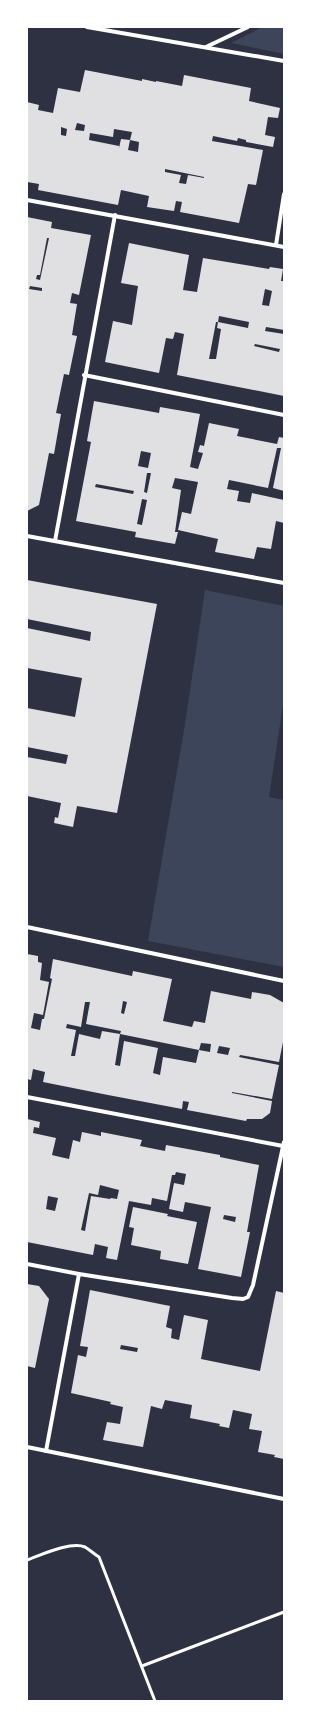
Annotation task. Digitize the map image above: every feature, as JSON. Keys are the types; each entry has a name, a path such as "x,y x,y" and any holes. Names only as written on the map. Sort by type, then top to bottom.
{"street":[{"path":"87,27 284,61"},
{"path":"206,47 248,27"},
{"path":"276,245 284,194"},
{"path":"27,200 284,247"},
{"path":"55,541 84,375 115,215"},
{"path":"84,375 284,415"},
{"path":"27,536 284,583"},
{"path":"27,927 284,980"},
{"path":"27,1097 284,1144 254,1285 248,1297 243,1299 232,1298 79,1274 27,1264"},
{"path":"46,1451 79,1274"},
{"path":"27,1447 284,1499"}],"lane":[{"path":"27,1560 67,1547 85,1547 99,1556 116,1604 155,1701"},
{"path":"142,1666 284,1612"}],"shaded area":[{"path":"263,27 284,27 284,54 231,43"},
{"path":"205,590 284,606 284,699 269,797 284,800 284,967 148,941 185,724"}],"building":[{"path":"85,70 142,81 142,79 182,86 184,75 251,88 249,101 280,108 278,118 268,117 265,135 275,137 273,147 246,142 246,140 238,138 237,141 213,136 212,141 263,150 256,185 248,184 239,223 180,212 182,202 176,201 174,211 147,207 149,196 121,190 118,205 38,190 39,184 27,182 27,102 39,105 38,110 53,113 58,88 80,92","holes":["77,123 85,125 84,131 75,130","61,127 67,129 66,136 61,135","114,129 132,132 130,140 121,139 119,148 119,146 89,140 90,133 113,137","130,140 139,142 138,152 128,150","165,169 204,178 188,175 186,184 179,183 181,175 165,172"]},
{"path":"27,217 52,222 51,228 91,235 79,295 72,293 70,303 77,304 72,335 77,336 69,375 64,374 56,413 61,414 54,454 49,453 39,505 27,511","holes":["47,238 49,238 40,280 36,279 37,275 40,275","30,286 42,288 42,291 29,289"]},
{"path":"129,243 189,255 183,290 197,292 203,258 269,269 270,267 283,269 281,281 284,281 284,330 266,327 265,331 284,334 284,396 177,375 184,334 175,332 173,339 166,338 159,373 105,362 113,321 132,325 138,286 121,283","holes":["265,289 272,291 269,306 262,305","219,316 249,322 248,328 218,322","216,322 218,322 217,328 221,329 216,359 209,359","255,344 280,349 279,352 254,346"]},
{"path":"94,401 159,413 160,407 200,414 190,467 198,469 203,453 198,452 200,445 204,446 209,423 239,429 237,436 277,444 279,437 284,438 284,491 273,488 281,448 277,448 268,488 229,480 227,489 239,491 237,501 250,503 252,493 284,500 284,523 276,521 271,549 257,547 254,559 215,552 218,539 178,530 182,512 191,514 198,482 175,478 172,488 181,490 175,532 178,532 175,544 135,537 136,532 76,521 91,442 87,441","holes":["141,451 151,453 148,468 138,466","147,473 151,473 147,493 144,492","96,484 134,491 133,494 95,487","142,499 147,500 142,525 137,524"]},
{"path":"27,580 157,604 117,813 77,806 73,827 54,823 55,817 58,818 61,803 27,796 27,757 66,764 68,755 27,747 27,708 75,717 82,678 27,668 27,628 90,641 91,632 27,619"},
{"path":"27,954 38,956 38,962 42,963 40,980 49,982 43,1015 34,1013 31,1028 40,1030 42,1019 44,1019 52,979 50,978 53,959 132,976 133,971 172,979 163,1021 192,1027 194,1021 205,1023 211,991 251,999 252,992 270,995 284,1003 284,1037 279,1062 240,1055 239,1057 279,1065 272,1099 232,1092 272,1101 270,1113 262,1119 247,1119 246,1121 187,1110 189,1102 183,1101 182,1109 43,1082 45,1072 33,1069 31,1080 27,1079","holes":["123,1001 127,1002 124,1014 121,1013","85,1002 90,1002 86,1024 121,1031 120,1034 102,1031 100,1039 79,1034 75,1056 71,1056 76,1030 66,1028 67,1024 81,1027","120,1034 199,1050 196,1063 163,1057 160,1075 153,1073 158,1048 124,1041 120,1066 115,1065","201,1043 211,1044 210,1052 199,1050","219,1046 230,1048 228,1055 217,1053"]},
{"path":"27,1119 40,1122 39,1128 34,1127 33,1133 56,1138 52,1155 69,1159 73,1140 80,1142 82,1132 101,1136 101,1132 142,1140 140,1146 165,1151 166,1145 220,1155 220,1157 259,1165 247,1232 250,1232 241,1277 198,1269 211,1207 185,1202 183,1212 169,1209 174,1183 184,1185 186,1174 176,1172 175,1175 172,1175 167,1201 152,1198 151,1205 129,1201 117,1260 106,1258 108,1247 95,1244 93,1255 27,1242","holes":["100,1185 119,1190 117,1199 91,1196 85,1231 81,1230 89,1193 98,1195","48,1196 58,1198 55,1211 46,1209","224,1215 236,1217 235,1222 223,1219"]},
{"path":"133,1207 197,1222 188,1264 160,1259 161,1251 131,1245 134,1228 129,1227"},
{"path":"27,1284 39,1286 49,1299 35,1368 27,1366"},
{"path":"90,1290 170,1306 166,1327 172,1329 171,1338 179,1340 184,1315 208,1320 201,1359 260,1371 276,1291 284,1293 284,1459 274,1457 275,1455 258,1452 262,1431 249,1429 252,1414 233,1410 229,1428 219,1426 220,1424 190,1418 192,1405 165,1400 162,1409 151,1406 143,1447 103,1440 107,1422 120,1424 123,1407 110,1404 111,1402 71,1393 78,1355 86,1357 88,1347 80,1346","holes":["121,1345 138,1348 137,1352 120,1349"]}]}
